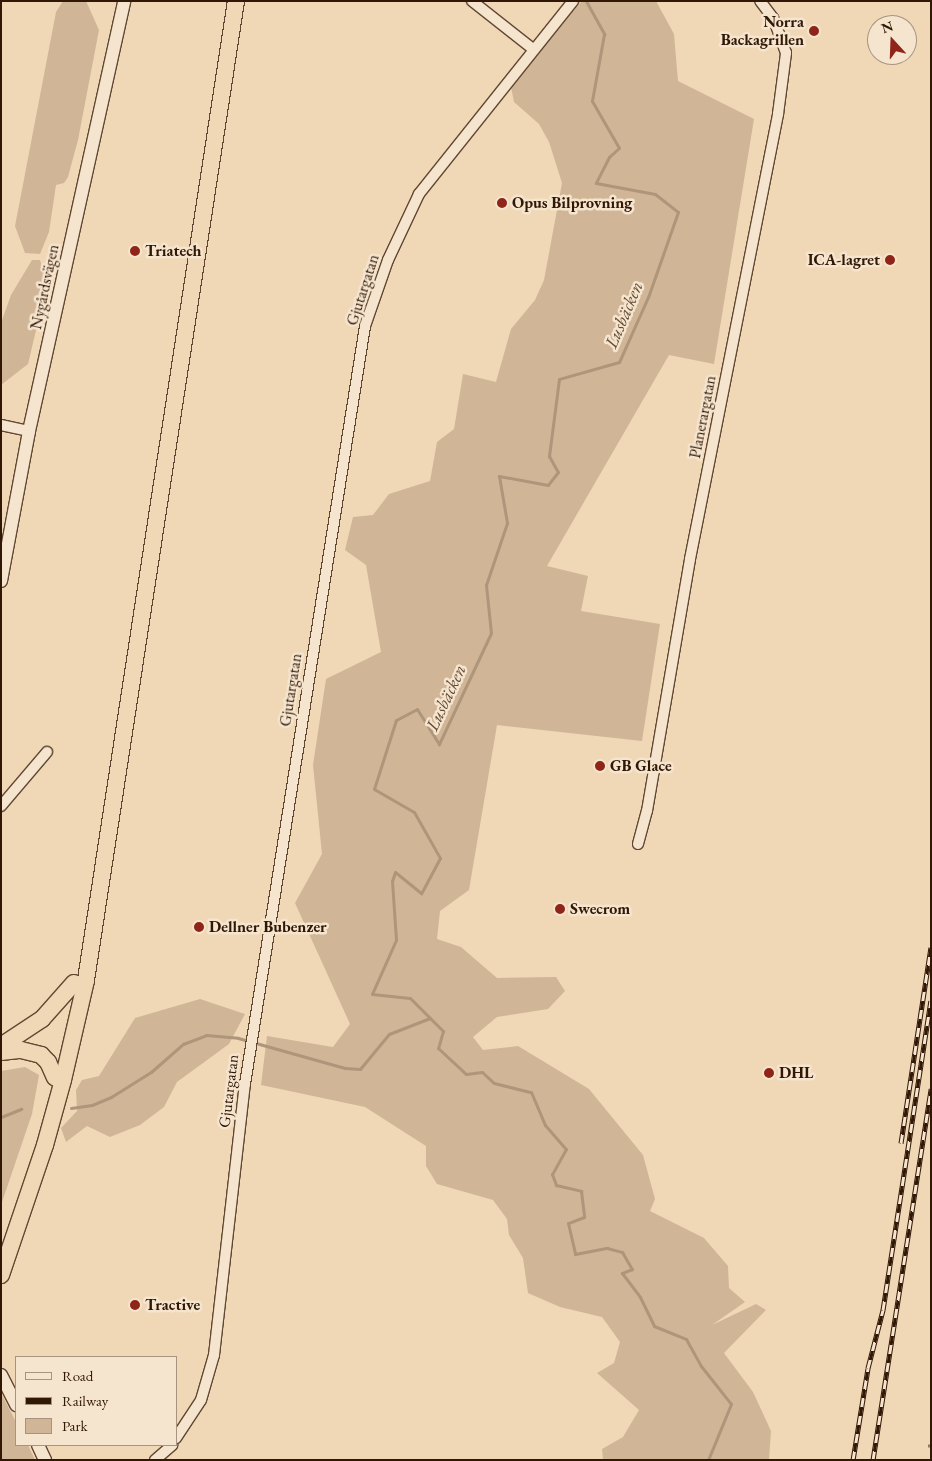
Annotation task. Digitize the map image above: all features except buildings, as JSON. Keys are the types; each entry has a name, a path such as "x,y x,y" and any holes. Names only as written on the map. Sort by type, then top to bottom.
{"highway":[{"path":"1,1255 38,1142 55,1078 74,983 226,1"},
{"path":"1,1275 45,1145 63,1080 86,980 236,1"},
{"path":"1,1046 42,1019 74,983"},
{"path":"1,1052 21,1050 41,1055 48,1062 55,1078"}],"street":[{"name":"Nygårdsvägen","path":"1,581 29,432 124,1"},
{"path":"472,1 533,50"},
{"name":"Gjutargatan","path":"178,1435 201,1400 214,1355 244,1084 365,326 388,260 419,194 573,1"},
{"name":"Planerargatan","path":"638,844 647,811 690,559 778,114 786,53 773,18 760,1"},
{"path":"1,425 29,432"},
{"path":"1,806 47,752"},
{"path":"1,1375 15,1403"},
{"path":"39,1446 46,1460"},
{"path":"155,1460 171,1446"}],"green space":[{"path":"63,1 86,1 99,30 78,140 68,177 64,183 56,185 49,232 40,254 25,253 15,226 56,12"},
{"path":"582,1 656,1 674,34 678,81 754,119 714,364 669,355 547,566 588,576 581,611 660,624 642,741 497,725 469,890 440,911 437,939 461,947 497,978 556,977 565,991 548,1009 497,1017 473,1037 483,1050 518,1046 589,1089 643,1155 655,1199 650,1211 704,1238 728,1266 729,1288 745,1302 712,1325 756,1304 766,1310 724,1353 753,1392 771,1431 769,1460 603,1460 602,1449 623,1437 639,1410 597,1373 614,1363 620,1342 602,1317 560,1307 528,1293 523,1258 509,1235 507,1219 493,1200 437,1184 426,1166 426,1146 365,1107 261,1085 267,1036 333,1047 350,1024 295,903 322,854 313,765 326,679 381,652 366,565 345,550 353,517 373,515 389,494 430,481 437,442 454,429 463,374 496,382 511,329 535,300 544,280 562,183 549,142 539,124 514,102 510,82"},
{"path":"32,260 40,260 47,284 28,364 1,385 1,323 11,295"},
{"path":"200,999 245,1014 229,1044 177,1082 164,1107 140,1125 110,1137 87,1126 66,1142 61,1128 77,1111 76,1090 82,1080 99,1076 135,1018"},
{"path":"25,1067 39,1075 32,1114 1,1205 1,1071"},
{"path":"1,1393 15,1420 15,1446 28,1446 35,1460 1,1460"}],"waterway":[{"name":"Lusbäcken","path":"586,1 604,34 592,101 619,148 609,157 596,183 655,194 678,212 648,297 619,362 559,379 549,456 558,472 548,485 499,476 507,523 486,585 491,633 439,744 417,709 396,720 374,789 414,812 440,858 421,893 395,872 392,881 396,940 372,994 410,998 443,1031 438,1048 466,1074 482,1072 494,1083 531,1092 545,1125 566,1149 552,1174 556,1185 581,1191 584,1217 568,1223 575,1254 607,1248 622,1252 632,1269 622,1273 640,1297 654,1326 686,1339 701,1366 731,1404 708,1460"},
{"path":"71,1108 92,1105 111,1097 151,1072 183,1044 206,1035 238,1038 345,1068 360,1069 389,1034 430,1018"},
{"path":"1,1117 21,1109"}],"railway":[{"path":"901,1143 931,947"},
{"path":"853,1460 868,1368 883,1310 931,1001"},
{"path":"873,1460 931,1088"}],"place":[{"name":"Norra Backagrillen","path":"814,31"},
{"name":"Opus Bilprovning","path":"502,203"},
{"name":"Triatech","path":"135,251"},
{"name":"ICA-lagret","path":"890,260"},
{"name":"GB Glace","path":"600,766"},
{"name":"Swecrom","path":"560,909"},
{"name":"Dellner Bubenzer","path":"199,927"},
{"name":"DHL","path":"769,1073"},
{"name":"Tractive","path":"135,1305"}]}
